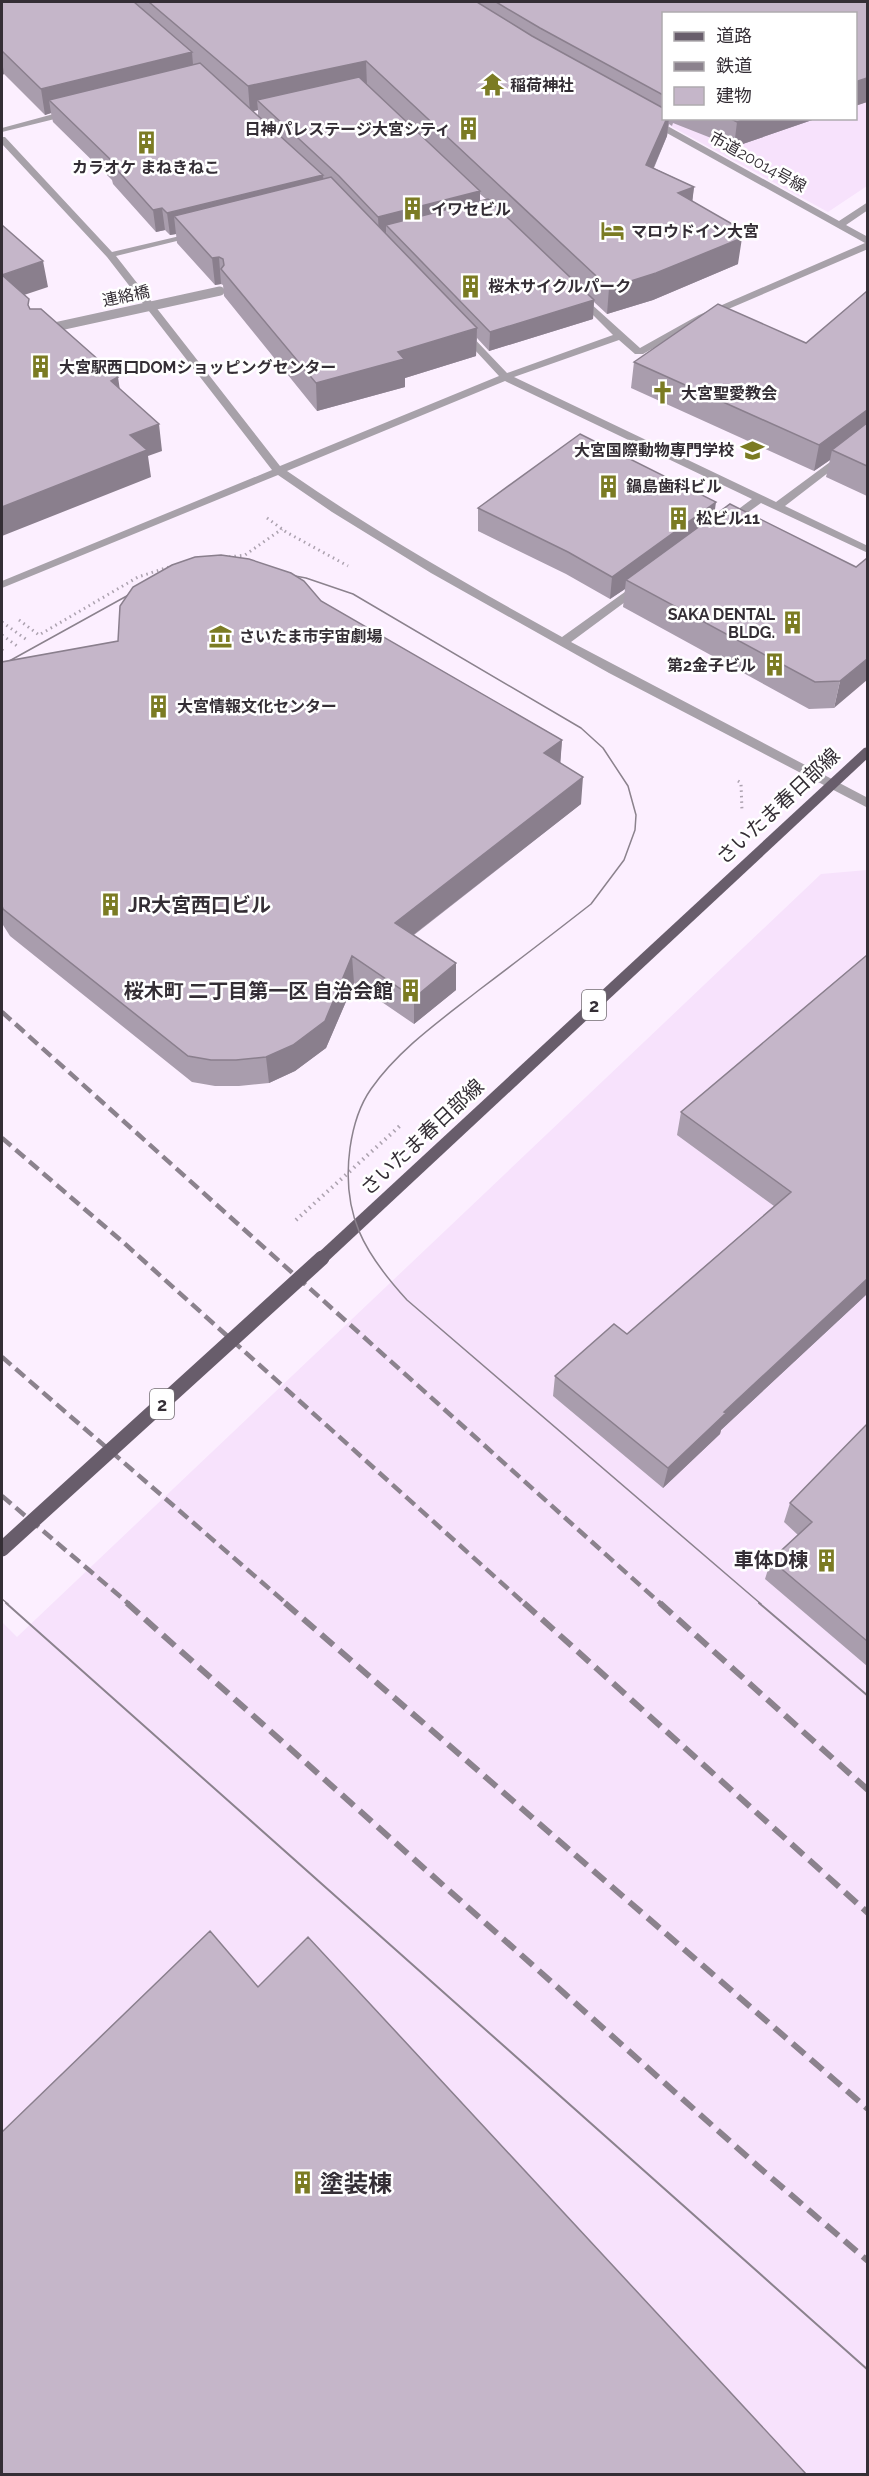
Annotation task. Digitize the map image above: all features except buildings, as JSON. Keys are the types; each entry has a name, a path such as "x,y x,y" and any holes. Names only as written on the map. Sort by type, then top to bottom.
{"main road":[{"name":"さいたま春日部線","path":"2,1550 322,1258 867,751"}],"street":[{"path":"2,130 81,110"},
{"name":"市道20014号線","path":"638,114 840,225 867,243"},
{"path":"2,139 110,255 277,469 336,510 435,571 867,804"},
{"path":"840,225 867,205"},
{"path":"110,255 200,232"},
{"path":"568,286 639,352 702,317 867,243"},
{"name":"連絡橋","path":"39,330 220,291"},
{"path":"456,326 505,377 867,550"},
{"path":"2,585 277,469 505,377 620,336"},
{"path":"777,507 867,437"},
{"path":"722,526 759,499"},
{"path":"563,642 647,581"}],"path":[{"path":"265,516 282,529 357,571"},
{"path":"224,558 245,555 282,529"},
{"path":"39,635 138,577 170,567"},
{"path":"2,622 27,640"},
{"path":"2,635 16,646"},
{"path":"731,777 741,783 742,816"},
{"path":"296,1220 410,1117"}],"shaded area":[{"path":"867,2 867,186 828,212 553,62 662,117 662,120 857,120 857,13"},
{"path":"867,870 867,2474 2,2474 2,1622 17,1637 821,874"}],"tram line":[{"path":"279,573 306,578 353,594 581,728 603,748 628,786 636,815 635,830 624,860 591,904 421,1036 394,1061 371,1089 360,1110 353,1132 348,1172 349,1193 359,1231 368,1249 407,1300 761,1604"},
{"path":"2,665 143,587"},
{"path":"2,1599 8,1604"},
{"path":"6,1603 868,2370"},
{"path":"759,1603 868,1696"}],"railway":[{"path":"2,1012 661,1604"},
{"path":"2,1138 124,1243 525,1604"},
{"path":"2,1357 287,1604"},
{"path":"2,1496 129,1604"},
{"path":"127,1603 761,2169 868,2261"},
{"path":"285,1603 868,2109"},
{"path":"524,1603 868,1913"},
{"path":"660,1603 868,1790"}],"place":[{"name":"稲荷神社","path":"492,85"},
{"name":"日神パレステージ大宮シティ","path":"469,129"},
{"name":"カラオケ まねきねこ","path":"146,142"},
{"name":"イワセビル","path":"413,209"},
{"name":"マロウドイン大宮","path":"613,231"},
{"name":"桜木サイクルパーク","path":"470,286"},
{"name":"大宮駅西口DOMショッピングセンター","path":"41,367"},
{"name":"大宮聖愛教会","path":"663,393"},
{"name":"大宮国際動物専門学校","path":"752,450"},
{"name":"鍋島歯科ビル","path":"608,486"},
{"name":"松ビル11","path":"678,518"},
{"name":"SAKA DENTAL BLDG.","path":"793,623"},
{"name":"さいたま市宇宙劇場","path":"221,636"},
{"name":"第2金子ビル","path":"774,665"},
{"name":"大宮情報文化センター","path":"159,706"},
{"name":"JR大宮西口ビル","path":"110,905"},
{"name":"桜木町 二丁目第一区 自治会館","path":"411,991"},
{"name":"車体D棟","path":"826,1560"},
{"name":"塗装棟","path":"302,2183"}]}
